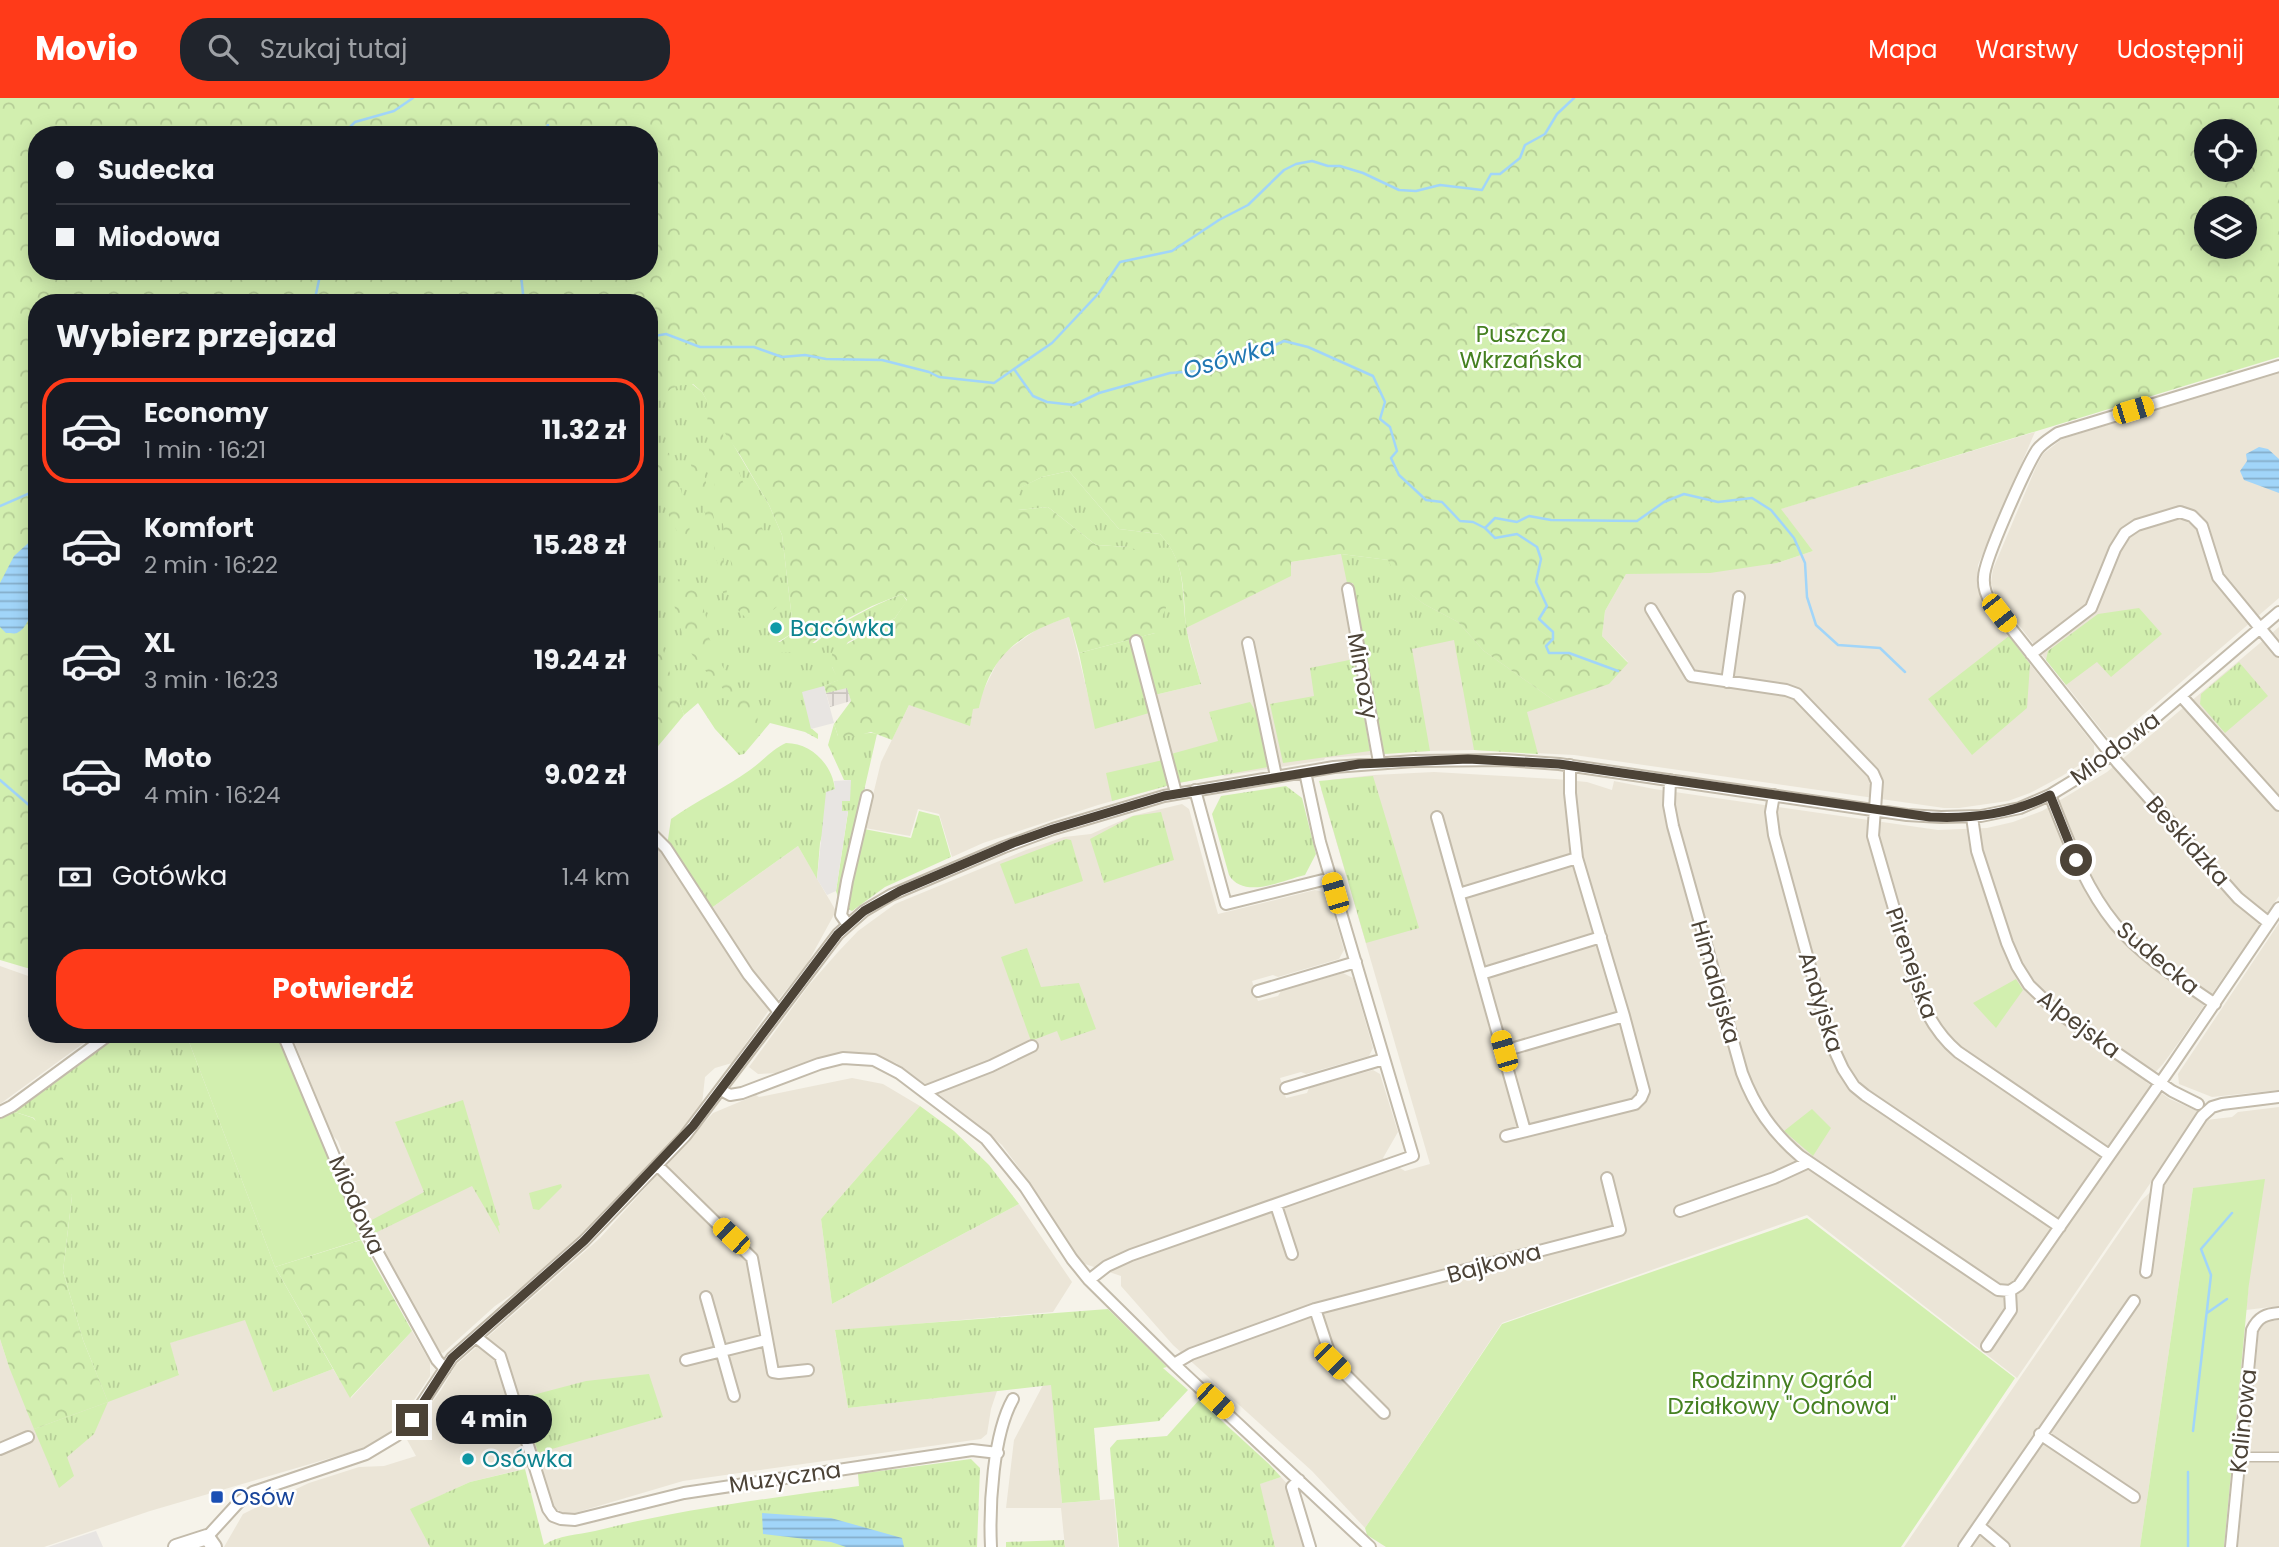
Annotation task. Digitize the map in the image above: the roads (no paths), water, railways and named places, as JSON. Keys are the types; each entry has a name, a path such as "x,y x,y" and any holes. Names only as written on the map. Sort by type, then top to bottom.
{"street":[{"name":"Beskidzka","path":"2269,923 2238,898 2112,755 1991,603 1983,579 1992,549 2038,449 2058,433 2279,366"},
{"path":"2031,654 2091,608 2115,549 2125,533 2137,525 2180,512 2193,516 2202,526 2218,577 2279,651"},
{"name":"Mimozy","path":"1348,589 1379,762"},
{"path":"1727,682 1739,597"},
{"name":"Pirenejska","path":"1651,610 1691,676 1786,690 1797,694 1873,773 1877,782 1873,836 1919,995 1936,1029 1958,1052 2109,1155"},
{"name":"Miodowa","path":"176,1547 211,1542 239,1502 253,1492 356,1458 384,1445 409,1423 452,1358 584,1241 659,1158 693,1126 823,951 864,911 891,895 1013,843 1124,807 1176,793 1379,762 1488,759 1570,765 1930,817 1972,817 2020,808 2050,795 2112,755 2279,612"},
{"path":"1136,641 1176,793"},
{"path":"1248,643 1276,776"},
{"path":"1140,657 1152,653"},
{"path":"2181,696 2279,805"},
{"path":"1506,1136 1635,1104 1641,1098 1644,1084 1577,858 1570,793 1570,765"},
{"path":"1089,1280 1107,1266 1131,1255 1413,1156 1331,878 1305,772"},
{"name":"Himalajska","path":"1670,780 1668,797 1673,826 1742,1073 1756,1105 1770,1127 1809,1162 1993,1287 2010,1291"},
{"path":"1195,790 1226,904 1331,878"},
{"name":"Andyjska","path":"1774,795 1771,812 1773,835 1832,1043 1849,1078 1865,1095 2060,1227"},
{"name":"Sudecka","path":"2050,795 2081,871 2109,916 2140,949 2216,1004"},
{"path":"848,925 841,915 867,796"},
{"path":"1437,817 1525,1131"},
{"name":"Alpejska","path":"1972,817 1975,843 2007,943 2024,977 2038,995 2057,1012 2182,1097 2212,1107"},
{"path":"658,840 666,848 748,974 779,1012"},
{"path":"1459,894 1577,858"},
{"path":"1987,1346 2011,1310 2010,1291 2020,1285 2216,1004 2279,908"},
{"path":"1481,974 1601,937"},
{"path":"1258,991 1356,962"},
{"path":"1504,1051 1624,1016"},
{"path":"0,1112 98,1043"},
{"name":"Miodowa","path":"287,1043 364,1228 444,1369"},
{"path":"925,1091 991,1066 1032,1046"},
{"path":"721,1090 730,1095 742,1093 832,1060 850,1058 881,1062 925,1091 968,1124 997,1151 1089,1280 1174,1364 1370,1547"},
{"path":"1286,1087 1384,1059"},
{"path":"2146,1272 2158,1183 2202,1116 2212,1107 2232,1102 2279,1097"},
{"path":"659,1158 752,1258 773,1372 808,1370"},
{"path":"1681,1211 1774,1178 1809,1162"},
{"name":"Bajkowa","path":"1174,1364 1191,1354 1315,1309 1620,1230 1607,1178"},
{"path":"1276,1205 1293,1254"},
{"path":"706,1297 734,1396"},
{"path":"1964,1547 2134,1301"},
{"path":"1315,1309 1332,1361 1384,1413"},
{"name":"Kalinowa","path":"2231,1547 2252,1330 2259,1319 2267,1314 2279,1313"},
{"name":"Muzyczna","path":"476,1337 500,1356 548,1509 553,1516 561,1519 575,1520 628,1508 653,1499 706,1489 972,1450 998,1453"},
{"path":"686,1360 766,1340"},
{"path":"991,1547 992,1500 998,1453 1006,1412 1013,1399"},
{"path":"2040,1434 2134,1497"},
{"path":"0,1449 28,1437"},
{"path":"2240,1457 2279,1457"},
{"path":"1299,1480 1293,1487 1310,1547"},
{"path":"1979,1526 2004,1547"}],"water":[{"path":"2259,447 2268,449 2279,459 2279,493 2244,480 2240,471 2247,461 2246,454"},
{"path":"28,543 28,620 17,633 6,633 0,627 0,583 14,556"},
{"path":"762,1513 831,1518 902,1538 904,1547 846,1547 831,1542 763,1534"}],"waterway":[{"path":"351,126 355,122 394,111 413,98"},
{"path":"1014,369 1052,343 1099,293 1120,262 1172,251 1219,220 1248,205 1284,170 1296,164 1312,161 1328,166 1340,166 1363,173 1399,190 1416,191 1440,185 1482,190 1491,174 1500,174 1520,158 1525,145 1545,134 1557,114 1574,98"},
{"path":"316,294 319,280"},
{"path":"522,280 523,294"},
{"name":"Osówka","path":"658,335 666,334 700,347 754,347 782,357 805,355 826,359 882,360 939,377 994,383 1014,369 1033,396 1047,402 1074,405 1099,393 1170,373 1198,371 1247,350 1273,346 1284,341 1308,347 1373,376 1385,402 1380,419 1390,427 1397,451 1391,458 1399,475 1426,500 1442,502 1460,521 1473,522 1485,528 1495,518 1517,522 1529,516 1551,520 1637,521 1664,502 1684,494 1718,502 1752,498 1771,510 1794,538 1805,563 1807,597 1816,625 1838,645 1880,648 1905,672"},
{"name":"Osówka","path":"0,506 28,494"},
{"path":"1485,528 1495,538 1517,534 1537,547 1541,559 1536,582 1547,606 1539,619 1553,632 1553,639 1546,646 1549,653 1569,653 1618,671"},
{"path":"0,780 28,804"},
{"path":"2193,1431 2211,1275 2201,1249 2232,1213"},
{"path":"2207,1313 2227,1299"},
{"path":"2188,1472 2188,1547"}],"place":[{"name":"Bacówka","path":"776,628"},
{"name":"Osówka","path":"468,1459"},
{"name":"Osów","path":"217,1497"}],"park label":[{"name":"Puszcza Wkrzańska","path":"1521,347"},
{"name":"Rodzinny Ogród Działkowy \"Odnowa\"","path":"1782,1393"}]}
